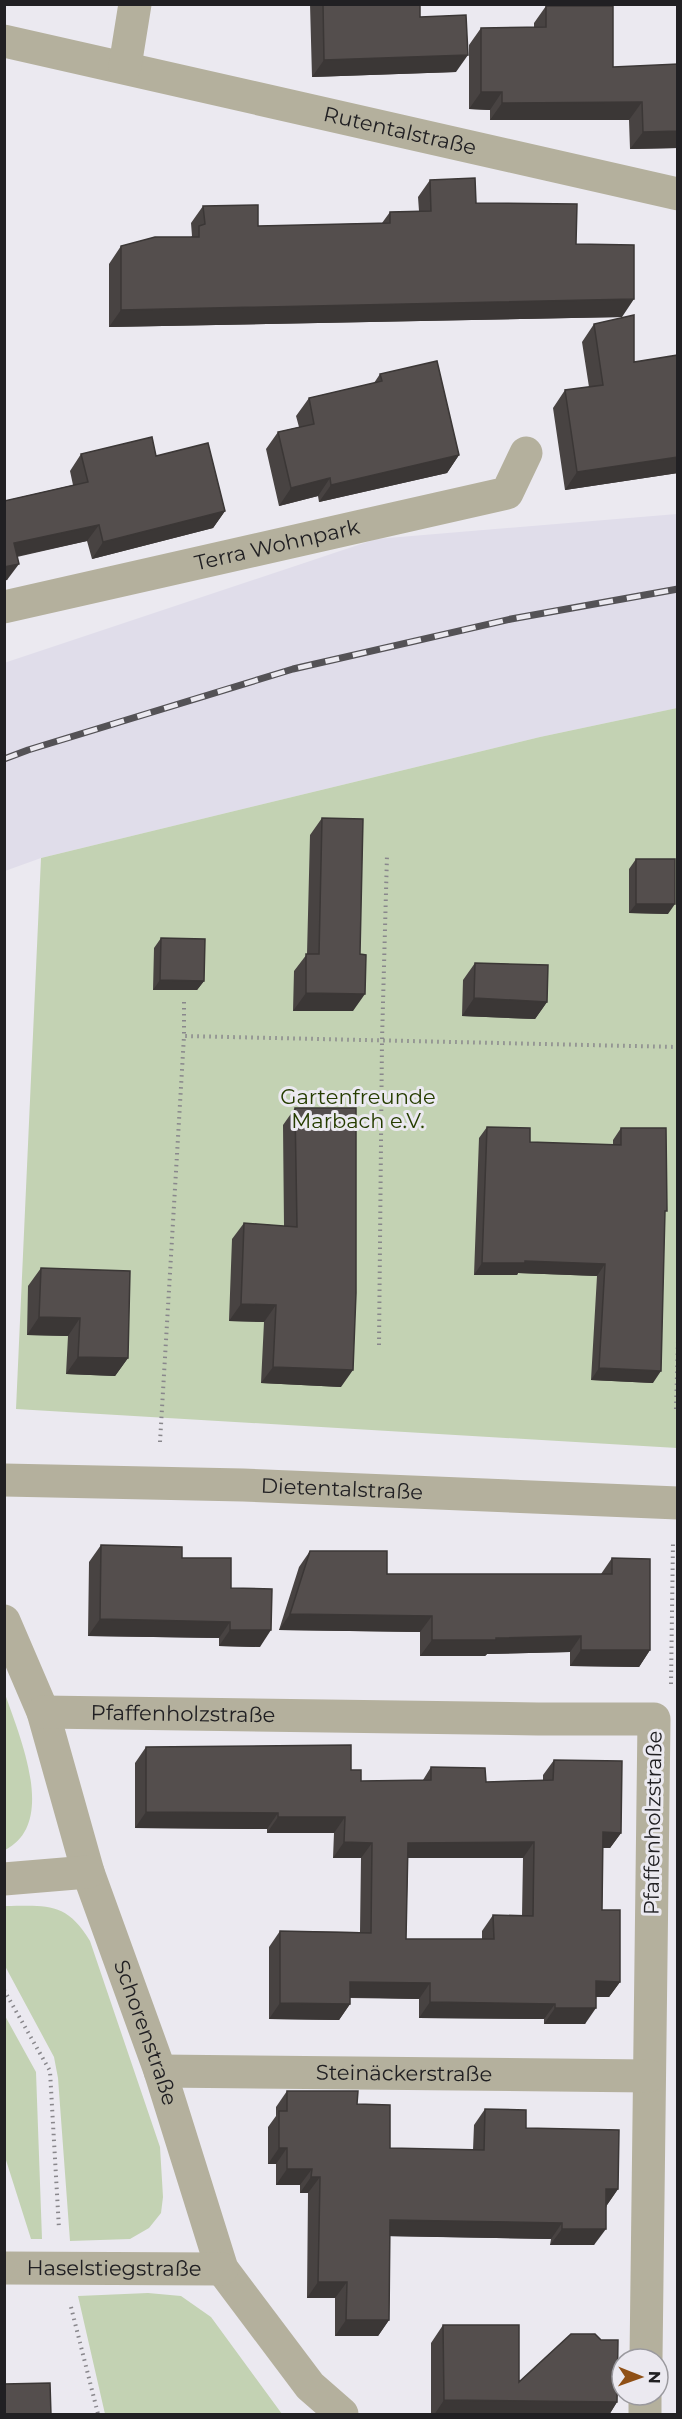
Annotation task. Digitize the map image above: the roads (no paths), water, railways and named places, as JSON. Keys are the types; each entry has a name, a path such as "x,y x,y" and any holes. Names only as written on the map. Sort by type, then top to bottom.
{"street":[{"path":"125,66 135,4"},
{"name":"Rutentalstraße","path":"4,41 125,66 678,194"},
{"name":"Terra Wohnpark","path":"4,607 507,493 526,453"},
{"name":"Dietentalstraße","path":"4,1480 255,1485 676,1503"},
{"name":"Schorenstraße","path":"4,1621 43,1712 88,1872 160,2071 222,2269 310,2386 342,2415"},
{"name":"Pfaffenholzstraße","path":"43,1712 654,1719 649,2076 650,2225 646,2347"},
{"path":"4,1879 88,1872"},
{"name":"Steinäckerstraße","path":"160,2071 649,2076"},
{"name":"Haselstiegstraße","path":"4,2268 222,2269"}],"railway":[{"path":"4,759 293,669 511,619 678,589"}],"park label":[{"name":"Gartenfreunde Marbach e.V.","path":"358,1109"}]}
